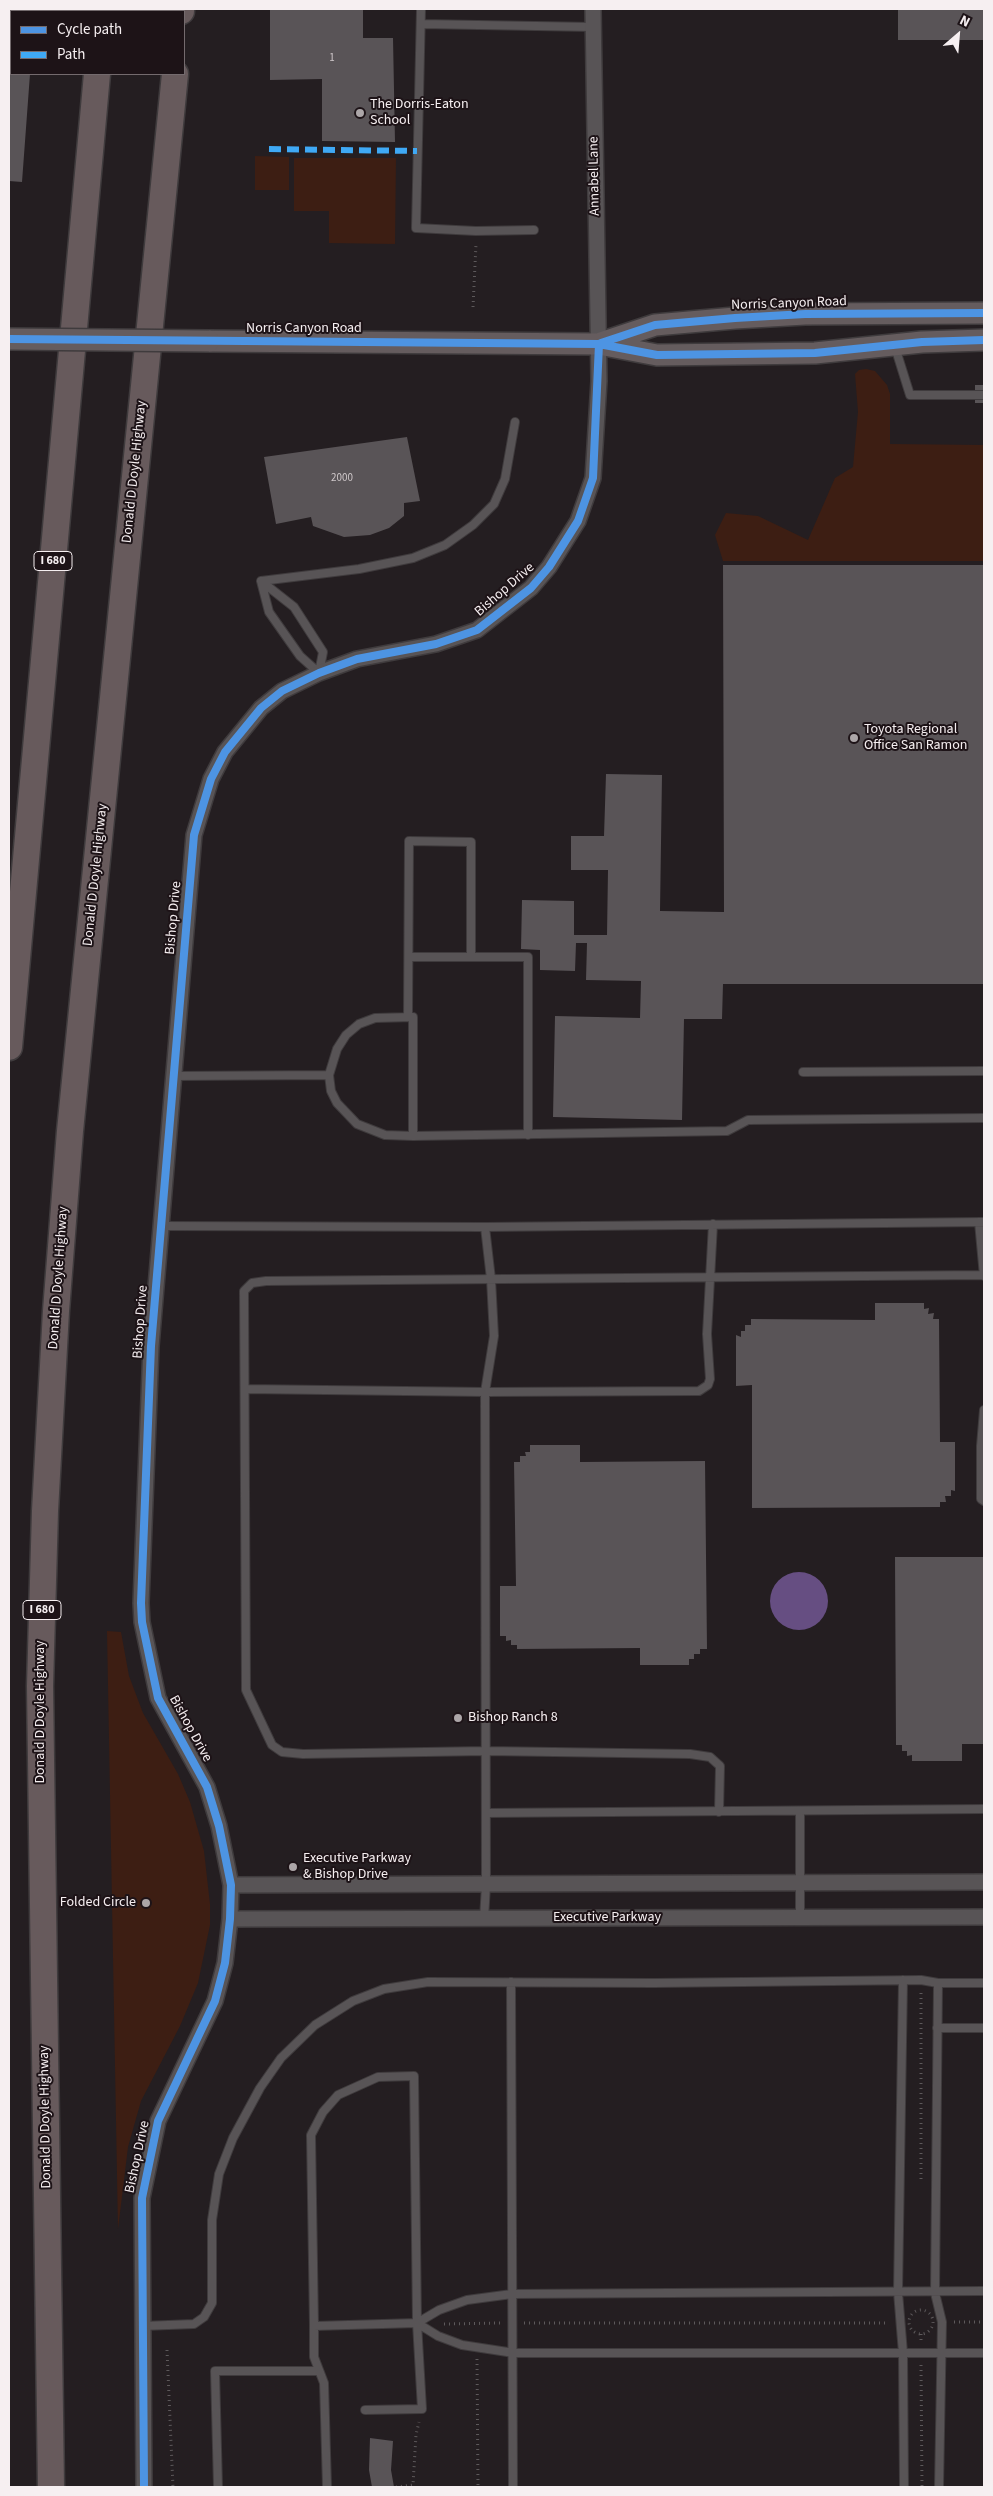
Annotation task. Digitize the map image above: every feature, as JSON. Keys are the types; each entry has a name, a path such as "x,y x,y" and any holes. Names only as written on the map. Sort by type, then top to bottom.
{"highway":[{"name":"I 680","path":"9,1047 97,75"},
{"name":"Donald D Doyle Highway","path":"50,2487 40,1686 45,1511 56,1311 70,1131 175,75"}],"main road":[{"name":"Norris Canyon Road","path":"598,344 655,325 665,324 805,314 984,313"},
{"name":"Norris Canyon Road","path":"9,339 598,344 657,355 815,352 984,340"}],"street":[{"name":"Annabel Lane","path":"592,9 598,344"},
{"name":"Bishop Drive","path":"144,2487 142,2198 158,2122 215,2001 225,1963 230,1919 231,1886 219,1826 207,1786 158,1698 142,1622 144,1490 151,1346 194,835 211,779 225,752 261,708 282,691 319,673 357,659 436,644 477,630 525,593 549,567 578,522 593,478 598,344"},
{"path":"231,1886 984,1882"},
{"name":"Executive Parkway","path":"230,1919 984,1917"}],"lane":[{"path":"421,9 416,228 476,231 534,230"},
{"path":"422,24 476,27 593,27"},
{"path":"895,345 910,395 984,395"},
{"path":"261,581 359,569 414,558 444,545 473,525 494,504 505,479 515,422"},
{"path":"261,581 269,612 300,656 319,673"},
{"path":"261,581 294,607 318,644 323,652 319,673"},
{"path":"408,1017 410,957 409,841 471,842 471,957"},
{"path":"410,957 528,958 528,1135"},
{"path":"413,1136 413,1017 375,1018 359,1024 346,1035 337,1049 329,1076 331,1091 337,1103 357,1124 385,1135 413,1136 528,1135 727,1131 748,1120 984,1118"},
{"path":"803,1072 984,1071"},
{"path":"173,1076 329,1076"},
{"path":"160,1226 485,1227 982,1222 984,1275 266,1281 252,1283 244,1291 246,1690 272,1745 282,1752 303,1754 486,1752 690,1754 710,1757 720,1766 718,1812"},
{"path":"245,1389 485,1392 700,1390 708,1385 710,1379 707,1334 713,1224"},
{"path":"484,1919 486,1885 485,1392 494,1336 491,1279 485,1227"},
{"path":"984,1410 981,1446 981,1499 984,1501"},
{"path":"486,1813 984,1809"},
{"path":"800,1811 800,1917"},
{"path":"903,1980 898,2292 903,2353 904,2487"},
{"path":"143,2326 194,2324 204,2317 212,2303 212,2220 219,2174 233,2138 260,2088 281,2058 315,2025 353,2001 384,1989 428,1982 921,1980 938,1983 984,1983"},
{"path":"511,1982 512,2323 514,2353 513,2487"},
{"path":"938,1983 935,2293 942,2322 939,2487"},
{"path":"937,2028 984,2028"},
{"path":"327,2487 324,2383 314,2357 311,2135 323,2112 338,2095 378,2077 414,2076 417,2323 422,2409 364,2410"},
{"path":"314,2326 417,2323 439,2310 467,2300 512,2294 935,2293 984,2291"},
{"path":"417,2323 438,2336 462,2345 514,2353 984,2353"},
{"path":"218,2487 215,2371 319,2371"}],"path":[{"path":"473,307 476,231"},
{"path":"921,1980 921,2185"},
{"path":"921,2293 921,2310"},
{"path":"921,2310 931,2315 933,2322 930,2330 921,2334 911,2330 909,2322 914,2312 921,2310"},
{"path":"417,2323 909,2322"},
{"path":"933,2322 984,2322"},
{"path":"921,2334 922,2487"},
{"path":"168,2350 173,2487"},
{"path":"471,2356 477,2358 478,2487"},
{"path":"396,2487 413,2486 416,2435 422,2409"}],"shaded area":[{"path":"255,156 289,157 289,190 255,190"},
{"path":"294,158 396,158 395,244 329,243 329,211 294,211"},
{"path":"859,370 875,371 887,385 890,394 890,444 984,445 984,561 723,561 715,535 726,513 758,516 808,540 835,478 853,467 858,412 855,374"},
{"path":"793,1572 805,1572 820,1580 828,1595 828,1607 820,1622 805,1630 793,1630 778,1622 770,1607 770,1595 778,1580"},
{"path":"107,1631 121,1632 129,1676 143,1713 178,1774 190,1802 204,1851 210,1904 210,1925 198,1983 180,2026 141,2101 128,2147 118,2229"}],"building":[{"path":"9,9 34,9 10,10 10,75 30,75 22,182 9,181"},
{"path":"270,9 363,9 363,38 393,38 395,142 322,141 322,79 270,80"},
{"path":"898,9 984,9 984,40 898,40"},
{"path":"975,385 984,385 984,403 975,403"},
{"path":"407,437 420,501 404,503 404,516 389,528 370,535 344,537 313,526 311,517 276,524 264,457"},
{"name":"Toyota Regional Office San Ramon","path":"723,565 984,565 984,984 723,984 722,1019 684,1019 682,1120 553,1117 555,1016 640,1018 641,981 586,980 587,943 576,943 575,971 540,970 540,950 521,949 522,900 574,901 574,935 607,935 608,870 571,870 571,836 604,836 606,774 662,775 660,911 724,912"},
{"path":"875,1303 924,1303 924,1309 929,1308 928,1314 934,1313 933,1319 939,1319 940,1442 955,1442 955,1491 951,1490 951,1496 945,1496 946,1502 940,1502 940,1507 752,1508 752,1385 736,1386 736,1335 741,1337 741,1331 745,1331 745,1325 751,1325 751,1319 875,1320"},
{"path":"530,1445 580,1445 580,1462 705,1461 707,1649 700,1649 700,1654 694,1654 694,1659 689,1659 689,1665 640,1665 640,1648 517,1649 517,1645 511,1645 511,1640 506,1641 506,1636 500,1636 500,1586 516,1586 514,1462 520,1462 520,1456 526,1456 525,1452 530,1452"},
{"path":"895,1557 984,1557 984,1744 962,1744 962,1761 912,1761 912,1755 907,1756 907,1751 902,1751 902,1745 896,1745"},
{"path":"370,2438 393,2441 391,2470 394,2487 372,2487 369,2470"}],"marked path":[{"path":"269,149 417,151"}],"cycle path":[{"path":"601,343 655,325 735,318 805,314 984,313"},
{"path":"9,339 599,344 657,355 815,353 922,342 984,340"},
{"path":"144,2487 142,2198 158,2121 215,2001 225,1963 230,1919 231,1885 219,1826 207,1787 158,1698 142,1622 141,1603 151,1346 194,835 211,779 225,752 261,708 282,691 319,673 357,659 436,644 477,630 531,588 549,567 578,521 593,478 599,344"}],"place":[{"name":"The Dorris-Eaton School","path":"360,113"},
{"name":"Toyota Regional Office San Ramon","path":"854,738"},
{"name":"Bishop Ranch 8","path":"458,1718"},
{"name":"Executive Parkway & Bishop Drive","path":"293,1867"},
{"name":"Folded Circle","path":"146,1903"}]}
